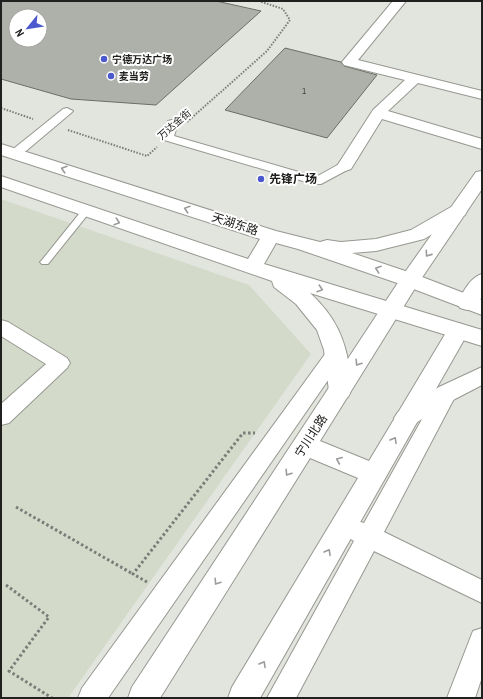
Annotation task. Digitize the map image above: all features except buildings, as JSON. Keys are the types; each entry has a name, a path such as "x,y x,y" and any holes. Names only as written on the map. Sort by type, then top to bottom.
{"main road":[{"name":"天湖东路","path":"9,151 271,236 304,244 410,280 474,305"},
{"path":"1,181 86,212 259,269 391,312 482,338"},
{"path":"304,244 341,248 383,243 417,235 473,194"},
{"name":"宁川北路","path":"143,698 391,312 410,280 473,194"},
{"path":"259,269 271,236"},
{"path":"259,269 295,291 321,319 333,340 340,391"},
{"path":"243,698 406,418 474,305 482,280"},
{"path":"406,418 482,375"},
{"path":"305,445 374,474"}],"street":[{"path":"400,1 349,62 482,95"},
{"path":"172,123 168,138 317,181 345,166 378,113 415,78"},
{"path":"9,151 51,125 67,111"},
{"path":"378,113 482,144"},
{"path":"1,327 60,363 1,417"},
{"path":"92,698 335,355"},
{"path":"281,698 448,393"},
{"path":"344,525 482,592"},
{"path":"461,698 482,640"}],"lane":[{"path":"45,262 86,212"}],"path":[{"name":"万达金街","path":"1,108 147,156 268,51 290,20 283,9 259,1"},
{"path":"133,574 243,433 279,434"},
{"path":"16,507 166,594"},
{"path":"6,585 49,617 10,671 52,698"}],"shaded area":[{"path":"1,199 249,285 311,354 68,698 1,698"}],"place":[{"name":"宁德万达广场","path":"104,59"},
{"name":"麦当劳","path":"111,76"},
{"name":"先锋广场","path":"261,179"}]}
